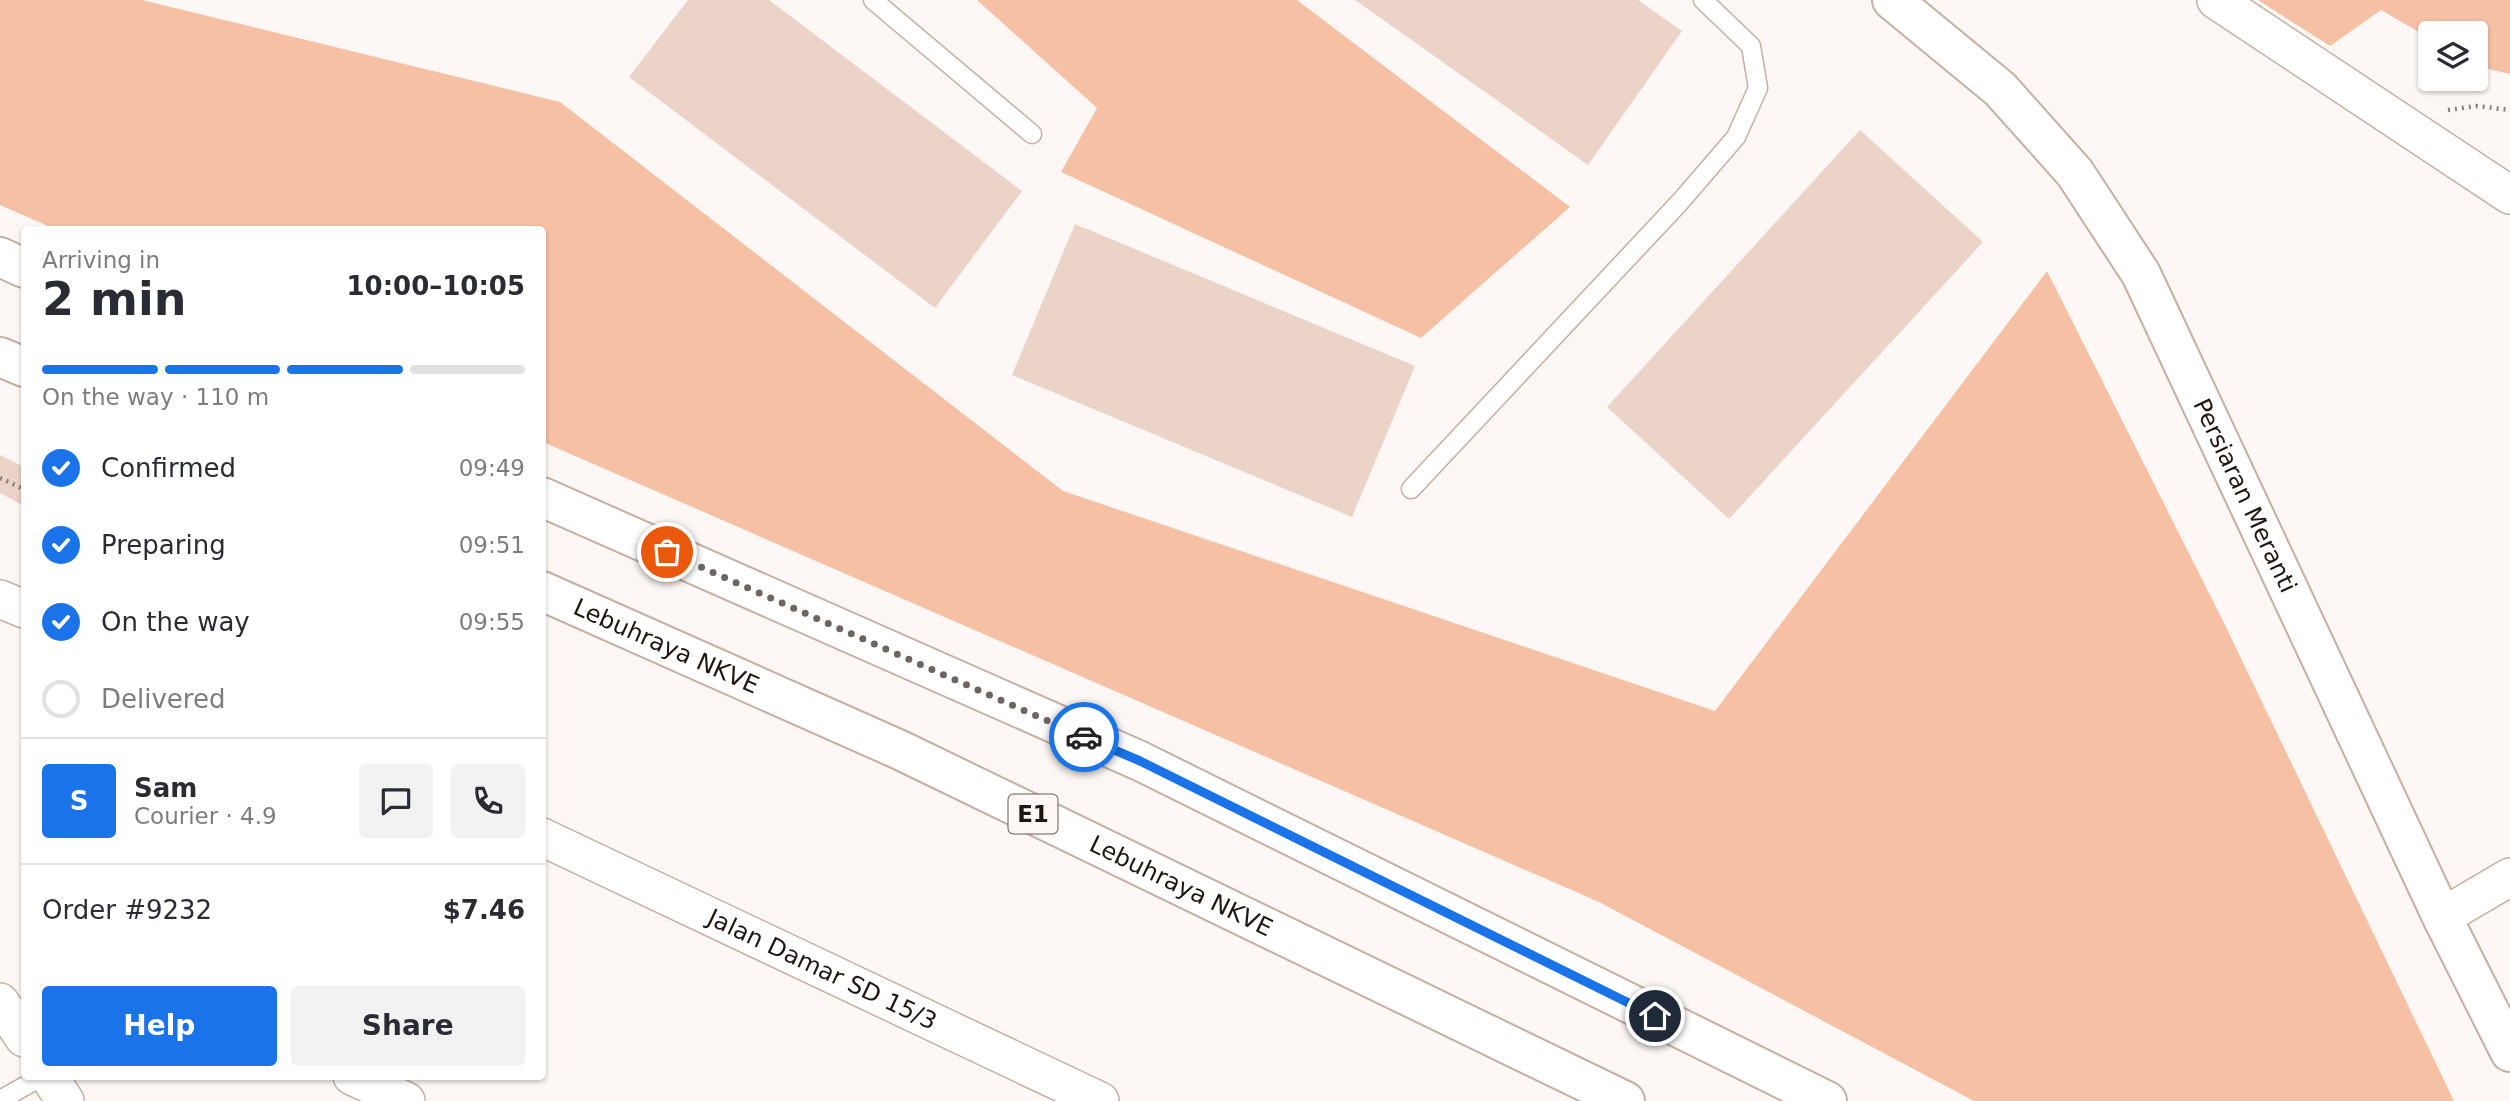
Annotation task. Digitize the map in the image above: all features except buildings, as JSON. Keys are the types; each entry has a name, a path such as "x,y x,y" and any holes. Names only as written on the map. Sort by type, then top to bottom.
{"main road":[{"name":"Persiaran Meranti","path":"1892,0 2000,89 2075,173 2141,274 2442,917 2510,1052"},
{"path":"0,257 21,267"},
{"path":"0,357 21,366"},
{"path":"546,499 1140,761 1827,1101"},
{"name":"Lebuhraya NKVE","path":"546,593 901,750 1625,1101"}],"street":[{"path":"2216,0 2510,195"},
{"path":"0,599 21,608"},
{"name":"Jalan Damar SD 15/3","path":"546,839 1100,1101"},
{"path":"2442,917 2510,877"},
{"path":"52,1080 65,1101"},
{"path":"361,1080 407,1101"}],"lane":[{"path":"873,0 1032,134"},
{"path":"1411,489 1681,202 1736,137 1758,88 1751,46 1703,0"},
{"path":"2476,988 2510,1007"},
{"path":"0,1100 36,1080"}],"path":[{"path":"0,478 21,488"}],"shaded area":[{"path":"0,0 142,0 560,102 1063,491 1715,711 2047,271 2224,623 2454,1101 1974,1101 1599,902 546,443 546,226 48,226 0,205"},
{"path":"977,0 1297,0 1570,207 1421,338 1061,172 1097,108"},
{"path":"2258,0 2510,0 2510,74 2488,69 2488,21 2418,21 2418,31 2381,10 2330,46"}],"way so far":[{"path":"667,552 1084,737"}],"route":[{"path":"1084,737 1140,761 1655,1016"}]}
